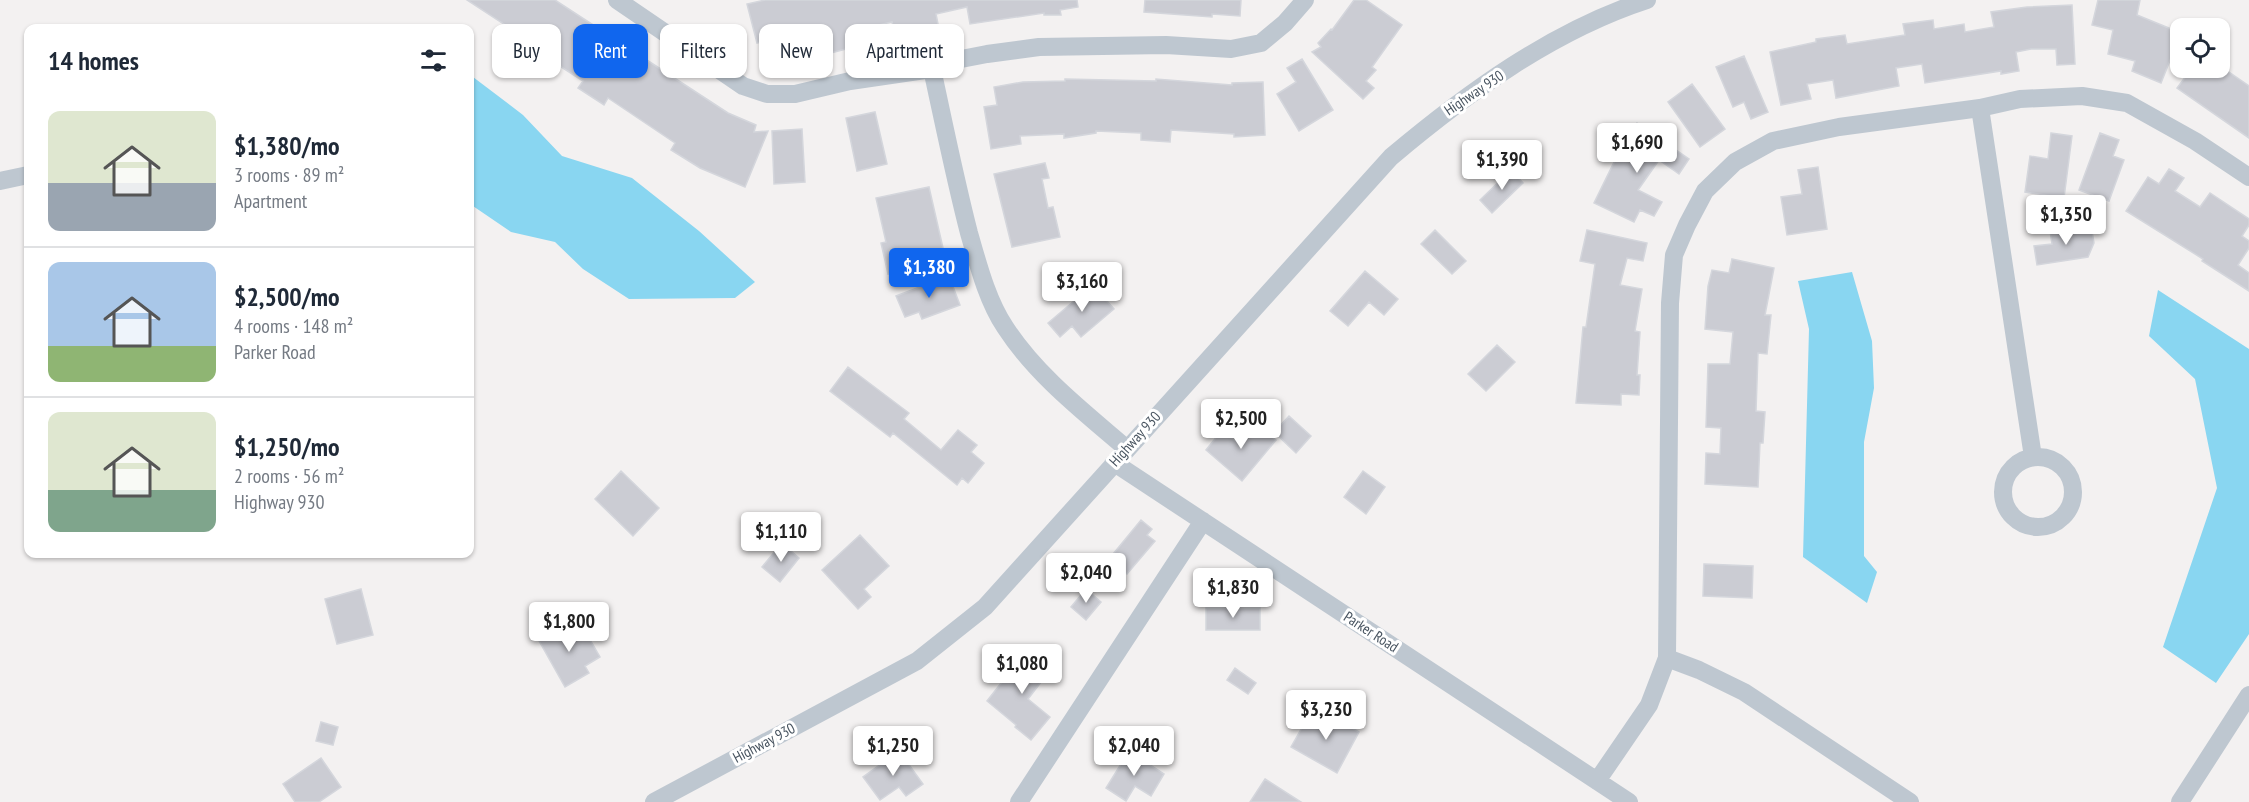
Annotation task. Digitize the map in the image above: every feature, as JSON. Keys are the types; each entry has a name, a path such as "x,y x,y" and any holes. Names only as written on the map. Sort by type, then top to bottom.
{"street":[{"path":"617,0 744,86 767,94 795,94 870,78"},
{"path":"964,59 1039,47 1166,45 1231,49 1250,46 1261,43 1271,36 1305,0"},
{"name":"Highway 930","path":"654,802 931,651 985,607 1391,157 1436,119 1515,65 1560,38 1619,9 1647,0"},
{"path":"934,78 964,214 979,269 1003,325 1021,350 1046,376 1127,448"},
{"path":"1597,781 1648,705 1667,658 1670,303 1674,255 1706,191 1735,162 1773,141 1839,127 1980,108 2020,99 2082,96 2127,103 2195,141 2249,177"},
{"path":"1980,108 2033,457"},
{"path":"0,181 24,176"},
{"name":"Parker Road","path":"1113,464 1629,802"},
{"path":"1019,802 1203,521"},
{"path":"1667,658 1700,670 1744,692 1910,802"},
{"path":"2180,802 2249,695"}],"water":[{"path":"474,78 523,115 562,156 632,178 699,231 755,282 735,298 629,299 583,269 555,242 511,232 474,207"},
{"path":"1852,272 1872,341 1874,388 1864,442 1864,556 1877,572 1867,603 1803,557 1809,329 1798,281"},
{"path":"2158,290 2249,349 2249,634 2216,683 2163,647 2217,488 2195,379 2149,336"}],"building":[{"path":"467,0 555,0 592,24 573,24 573,75 561,67 561,24 504,24"},
{"path":"765,0 1077,0 1078,7 1060,10 1061,15 1044,15 1044,13 970,24 967,7 936,14 938,24 892,24 892,22 845,24 845,49 833,52 833,24 759,24 759,42 757,43 747,4"},
{"path":"1145,0 1241,0 1240,16 1212,14 1212,17 1144,12"},
{"path":"1354,0 1366,0 1402,25 1372,67 1376,70 1366,81 1374,88 1363,99 1312,52 1321,47 1318,43 1332,30"},
{"path":"2098,0 2140,0 2137,15 2170,28 2170,60 2161,83 2132,71 2135,61 2108,54 2113,30 2092,25"},
{"path":"2072,5 2075,64 2057,65 2056,49 2031,49 2016,52 2019,71 2001,74 2001,71 1925,83 1922,64 1896,68 1899,86 1836,98 1833,80 1807,84 1811,99 1781,105 1770,52 1816,42 1816,39 1845,35 1847,44 1905,35 1903,24 1933,20 1934,29 1964,24 1965,32 1994,27 1991,12 2027,7"},
{"path":"1744,56 1768,112 1751,119 1744,102 1733,107 1716,67"},
{"path":"1302,59 1333,110 1299,131 1277,94 1296,82 1287,68"},
{"path":"648,61 660,69 660,78 674,78 728,113 756,125 754,132 768,131 745,187 700,168 671,150 675,143 608,98 604,105 578,88 583,81 578,78 648,78"},
{"path":"2230,73 2249,86 2249,138 2177,88 2184,78 2230,78"},
{"path":"1065,79 1156,81 1156,79 1232,85 1232,83 1263,82 1265,135 1234,137 1234,134 1171,130 1170,142 1141,140 1141,133 1096,131 1096,133 1064,138 1064,134 1020,136 1021,144 991,149 984,107 997,105 994,87 1023,82 1065,81"},
{"path":"1692,84 1725,129 1700,147 1668,102"},
{"path":"875,112 887,164 857,171 846,118"},
{"path":"1637,123 1689,159 1679,174 1659,160 1638,190 1662,202 1654,216 1640,210 1634,222 1594,203 1617,156 1615,155"},
{"path":"802,129 805,182 774,184 772,131"},
{"path":"2051,133 2072,136 2064,198 2025,192 2030,156 2048,159"},
{"path":"2100,133 2119,140 2113,156 2124,160 2109,201 2079,190"},
{"path":"1045,163 1049,178 1042,179 1048,208 1053,207 1060,237 1012,247 994,174"},
{"path":"1818,167 1827,229 1787,235 1781,197 1802,194 1798,170"},
{"path":"2169,169 2184,178 2175,191 2200,207 2210,193 2249,219 2249,225 2242,236 2249,241 2249,248 2238,265 2249,273 2249,291 2126,211 2148,177 2159,184"},
{"path":"1511,170 1523,183 1492,213 1480,200"},
{"path":"929,187 943,248 926,252 929,265 888,274 881,243 886,242 876,198"},
{"path":"2091,225 2094,243 2088,257 2037,265 2034,246 2052,244 2050,231"},
{"path":"1435,230 1466,261 1452,274 1421,244"},
{"path":"1587,230 1647,243 1643,261 1627,258 1620,285 1642,289 1635,331 1640,332 1637,375 1640,375 1639,395 1621,394 1621,405 1576,403 1583,327 1586,327 1595,264 1580,261"},
{"path":"1732,259 1774,268 1765,315 1771,315 1767,354 1758,353 1756,411 1765,412 1763,443 1760,443 1758,487 1705,484 1706,453 1720,454 1721,428 1706,427 1708,364 1730,364 1733,332 1705,329 1708,286 1712,270 1729,273"},
{"path":"1365,271 1398,299 1384,315 1369,302 1348,326 1330,311"},
{"path":"949,276 960,305 922,319 919,312 905,317 896,296"},
{"path":"1093,285 1114,309 1081,337 1072,326 1060,337 1048,323"},
{"path":"1497,345 1515,362 1486,391 1468,374"},
{"path":"848,367 909,413 904,419 941,450 958,430 977,445 971,452 984,463 968,483 962,478 957,485 893,433 890,437 830,391"},
{"path":"1289,416 1311,436 1296,453 1274,432"},
{"path":"1255,423 1276,440 1242,481 1206,450 1222,430 1238,443"},
{"path":"621,471 659,508 633,536 595,499"},
{"path":"1363,471 1385,487 1366,514 1344,497"},
{"path":"1141,520 1152,529 1147,535 1155,541 1127,574 1109,559"},
{"path":"860,535 889,566 864,589 871,597 858,609 822,570"},
{"path":"782,543 799,558 780,582 762,567"},
{"path":"1704,564 1753,566 1752,598 1703,596"},
{"path":"361,589 373,635 337,644 325,599"},
{"path":"1086,589 1101,602 1086,620 1071,607"},
{"path":"1206,608 1260,608 1260,630 1206,630"},
{"path":"566,623 571,631 576,628 580,634 585,631 600,657 585,666 589,673 565,687 538,639"},
{"path":"1028,649 1052,668 1028,699 1050,717 1031,740 987,701"},
{"path":"1235,668 1256,683 1248,694 1227,680"},
{"path":"1324,711 1359,732 1337,773 1291,747 1308,717 1318,723"},
{"path":"321,722 338,727 333,745 316,741"},
{"path":"899,751 923,784 906,796 899,787 880,800 863,777"},
{"path":"1129,751 1164,774 1151,796 1135,786 1126,801 1106,788"},
{"path":"321,758 341,787 319,802 295,802 283,784"},
{"path":"1265,779 1301,802 1250,802"}]}
